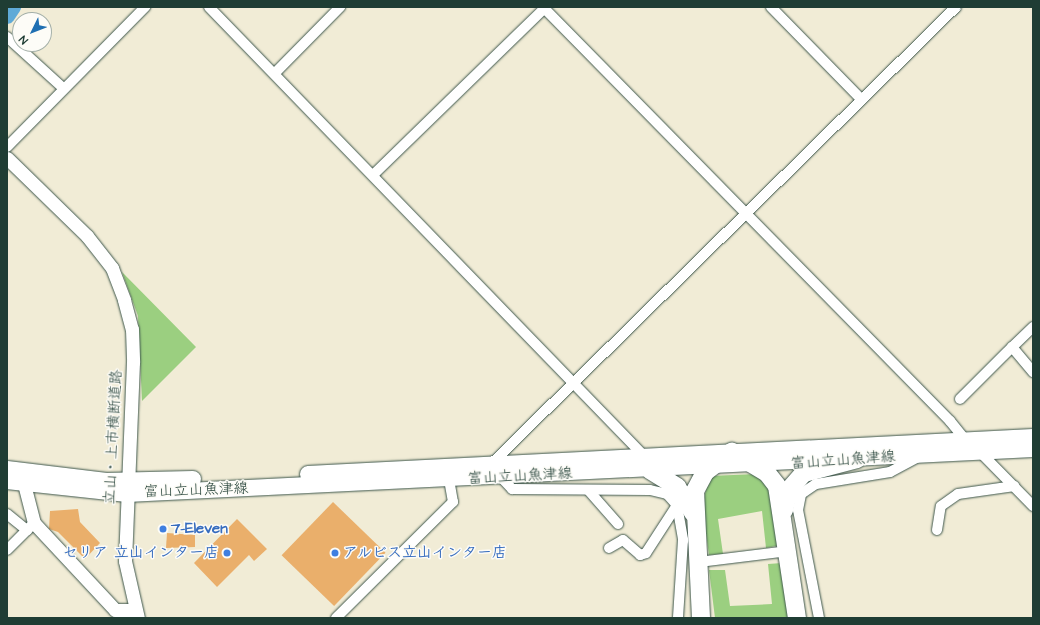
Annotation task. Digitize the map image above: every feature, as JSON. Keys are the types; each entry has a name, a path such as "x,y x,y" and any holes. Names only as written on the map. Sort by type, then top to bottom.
{"highway":[{"path":"701,618 699,562 695,518 697,483 712,467 732,452 773,479 783,513 797,618"},
{"path":"783,513 789,490 800,476 812,469 857,459"},
{"path":"648,463 684,494 695,518"}],"main road":[{"name":"富山立山魚津線","path":"7,469 128,487 648,463 732,452 1033,437"},
{"name":"富山立山魚津線","path":"648,463 712,467 1033,449"},
{"name":"富山立山魚津線","path":"7,481 24,484 128,487 449,480 495,470"}],"street":[{"path":"7,147 63,88 145,7"},
{"path":"209,7 577,382 648,463"},
{"path":"275,73 340,7"},
{"path":"771,7 861,99"},
{"path":"678,618 682,540 677,505 667,494 650,490 589,491 512,489 495,470 577,382 861,99 956,7"},
{"path":"373,175 545,8 747,213 966,441"},
{"path":"9,38 63,88"},
{"name":"立山・上市横断道路","path":"7,158 87,236 112,268 132,329 125,561 136,614"},
{"path":"960,399 1033,327"},
{"path":"1012,347 1033,372"},
{"path":"980,452 1033,506"},
{"path":"819,618 798,510 801,494 816,484 906,467 923,454"},
{"path":"336,618 453,502 449,480"},
{"path":"24,484 30,526"},
{"path":"937,530 941,506 958,494 1014,486"},
{"path":"589,491 618,524"},
{"path":"609,548 623,540 640,555 646,553 677,505"},
{"path":"7,514 30,526 115,610 136,614"},
{"path":"7,550 30,526"},
{"path":"699,562 788,551"}],"green space":[{"path":"122,272 196,347 142,401 138,316"},
{"path":"757,474 771,483 781,545 766,548 762,511 718,519 723,554 709,555 702,505 710,476"},
{"path":"782,563 790,618 715,618 709,570 725,570 730,606 772,604 768,564"}],"building":[{"path":"333,502 386,553 334,606 282,555"},
{"path":"78,509 80,522 100,543 85,559 58,532 49,529 50,511"},
{"path":"237,519 267,549 254,561 249,555 217,587 194,563"},
{"path":"167,533 195,535 195,547 166,548"}],"waterway":[{"path":"7,16 13,7"}],"place":[{"name":"7-Eleven","path":"163,529"},
{"name":"セリア 立山インター店","path":"227,553"},
{"name":"アルビス立山インター店","path":"335,553"}]}
